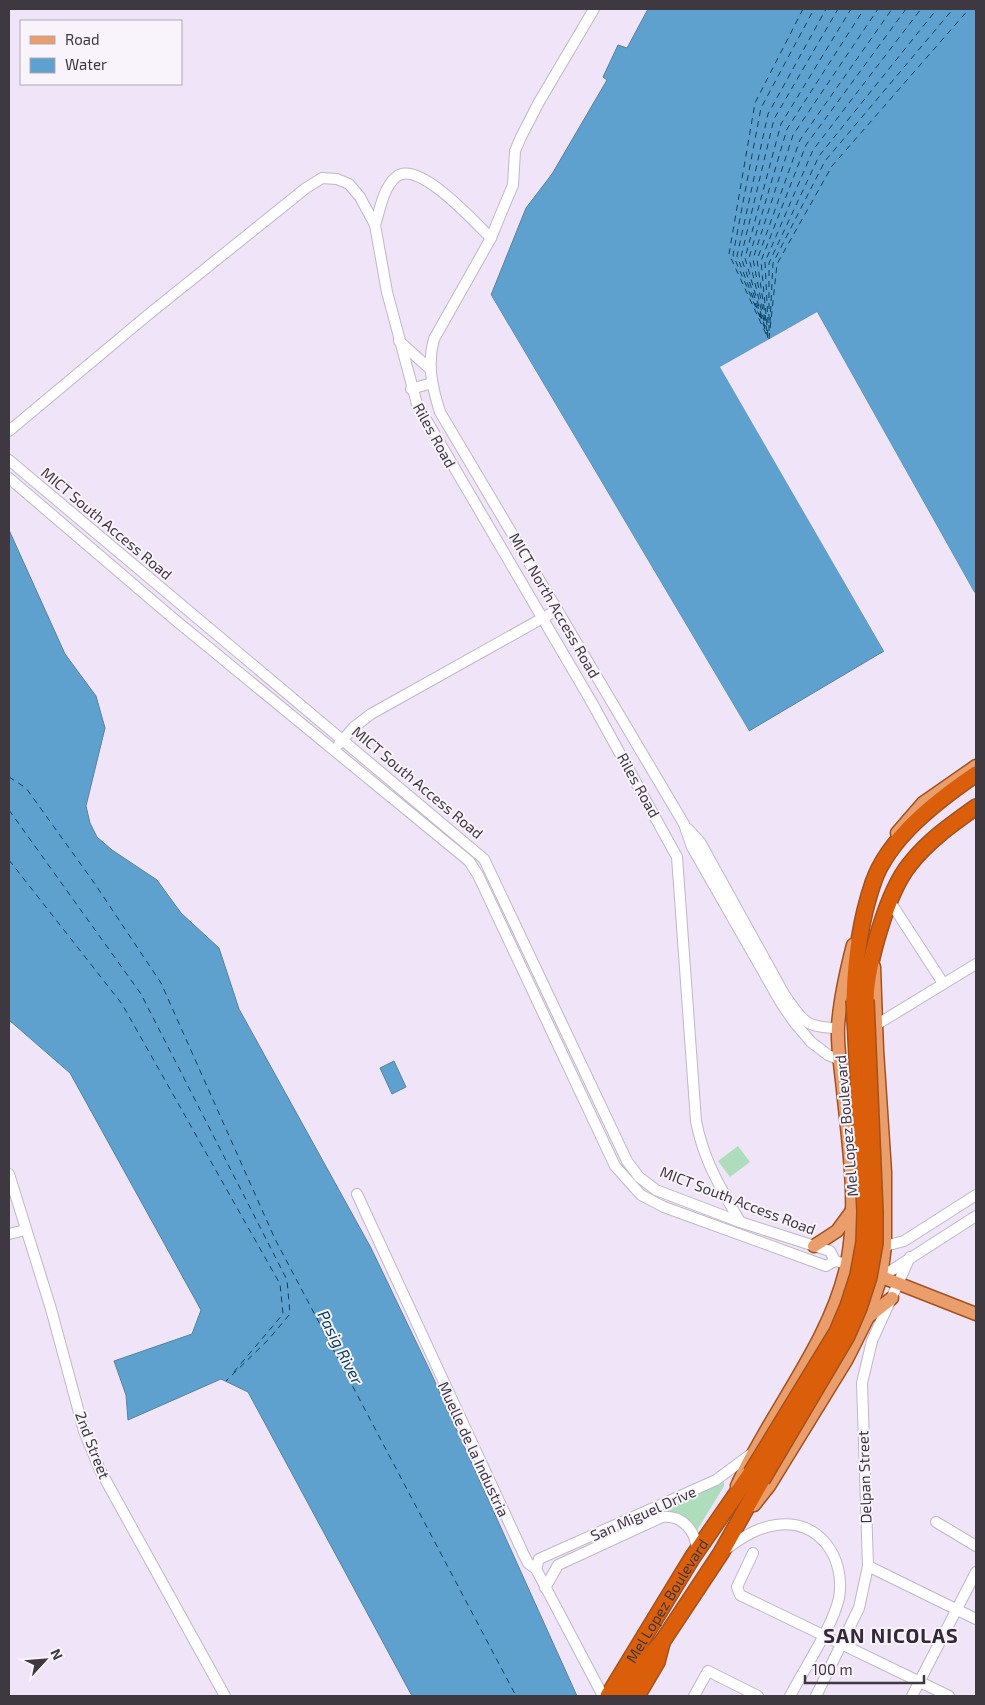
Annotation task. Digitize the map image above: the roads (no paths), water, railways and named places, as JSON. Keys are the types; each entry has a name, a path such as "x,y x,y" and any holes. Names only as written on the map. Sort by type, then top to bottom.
{"highway":[{"name":"Mel Lopez Boulevard","path":"608,1696 695,1555 728,1506 757,1477 848,1336 869,1277 875,1243 875,1212 858,947 873,882 887,856 908,830 942,797 976,774"},
{"name":"Mel Lopez Boulevard","path":"860,1000 869,963 891,903 909,865 936,837 976,807"},
{"name":"Mel Lopez Boulevard","path":"624,1696 648,1657 662,1642 743,1518 757,1477"},
{"name":"Mel Lopez Boulevard","path":"637,1696 657,1662 662,1642"}],"main road":[{"name":"Mel Lopez Boulevard","path":"728,1506 751,1454 818,1339 840,1288 841,1263 852,1208 852,1173 838,1028 842,994 867,880 882,854 906,820 928,799 976,766"},
{"name":"Mel Lopez Boulevard","path":"743,1518 780,1468 847,1359 868,1317 881,1277 885,1246 885,1205 874,950"},
{"path":"814,1246 837,1231 852,1208 885,1205"},
{"name":"MICT South Access Road","path":"841,1263 864,1270 976,1314"},
{"path":"868,1317 892,1298"}],"street":[{"name":"MICT North Access Road","path":"594,9 539,102 521,137 515,151 512,185 491,238 441,323 431,352 430,368 432,383 440,412 684,824 700,842 784,994 799,1016 815,1027 838,1028"},
{"path":"375,225 385,194 397,176 408,173 418,175 441,190 491,238"},
{"path":"9,431 149,314 306,188 322,178 337,179 349,184 360,197 375,225"},
{"name":"Riles Road","path":"375,225 398,340 411,388 429,428 543,618 638,784 677,857 696,1121 701,1146 709,1167 740,1222"},
{"path":"398,340 430,368"},
{"path":"411,388 432,383"},
{"name":"MICT South Access Road","path":"9,460 484,859 627,1161 639,1176 656,1190 740,1222 830,1251 841,1263"},
{"name":"MICT South Access Road","path":"9,478 246,678 466,858 473,866 615,1166 641,1195 664,1207 826,1266 841,1263"},
{"path":"118,571 126,560"},
{"path":"334,751 371,714 557,610"},
{"path":"246,678 254,667"},
{"name":"MICT North Access Road","path":"684,824 692,847 781,1003 805,1037 828,1055 840,1060"},
{"path":"891,903 943,983"},
{"path":"876,1025 976,964"},
{"name":"2nd Street","path":"9,1174 51,1309 84,1431 100,1470 225,1696"},
{"name":"Muelle de la Industria","path":"357,1194 528,1563 536,1569 603,1696"},
{"path":"664,1207 669,1195"},
{"path":"885,1246 904,1241 976,1195"},
{"path":"881,1277 976,1215 967,1200"},
{"path":"9,1234 25,1230"},
{"name":"Delpan Street","path":"816,1696 859,1608 868,1566 862,1383 872,1341 910,1257"},
{"name":"San Miguel Drive","path":"695,1555 696,1540 691,1529 682,1522 667,1517 558,1565 536,1569 539,1559 716,1480 751,1454"},
{"path":"936,1522 976,1546"},
{"path":"721,1553 746,1535 777,1524 795,1525 817,1534 833,1552 840,1585 836,1606 823,1635 790,1696"},
{"path":"602,1531 607,1542"},
{"path":"753,1553 737,1587 740,1595 949,1696"},
{"path":"545,1588 558,1565"},
{"path":"868,1566 976,1619"},
{"path":"912,1696 976,1572"},
{"path":"694,1696 708,1671 758,1696"}],"water":[{"path":"648,9 976,9 976,591 974,592 817,312 721,367 884,651 749,731 491,295 526,208 552,174 607,80 603,77 618,45 627,48"},
{"name":"Pasig River","path":"9,530 65,654 96,696 105,728 86,806 90,823 97,837 112,850 157,880 181,913 219,948 239,1009 371,1248 431,1373 577,1696 412,1696 248,1392 221,1379 128,1420 126,1395 114,1361 192,1334 201,1310 70,1073 9,1020"},
{"path":"394,1061 406,1087 392,1094 380,1068"}],"district":[{"name":"SAN NICOLAS","path":"891,1635"}]}
